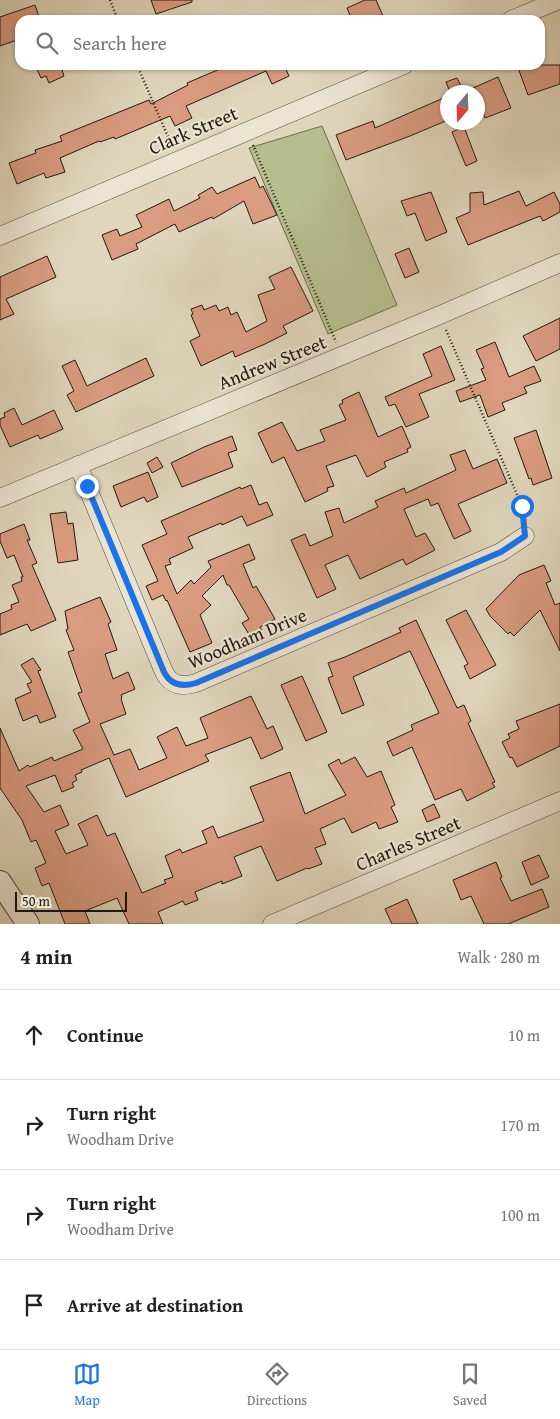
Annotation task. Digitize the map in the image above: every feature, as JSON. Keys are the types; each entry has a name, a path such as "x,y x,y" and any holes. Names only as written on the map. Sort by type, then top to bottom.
{"street":[{"path":"523,15 559,0"},
{"name":"Clark Street","path":"0,236 392,70"},
{"name":"Andrew Street","path":"0,498 431,319 560,263"},
{"name":"Woodham Drive","path":"78,465 164,672 172,682 179,685 196,683 501,552 525,536"},
{"name":"Charles Street","path":"272,924 560,801"},
{"path":"0,882 28,924"}],"path":[{"path":"110,0 116,15"},
{"path":"139,70 173,149"},
{"path":"253,146 334,337"},
{"path":"446,330 522,506 525,536"}],"green space":[{"path":"322,126 397,305 328,334 249,148"}],"building":[{"path":"151,0 192,0 192,2 156,14"},
{"path":"365,0 376,0 383,15 350,15 347,8"},
{"path":"35,5 38,15 15,15 15,41 0,46 0,17"},
{"path":"545,65 560,65 560,84 528,95 519,70 545,70"},
{"path":"37,70 62,70 64,76 49,83 46,76 41,78"},
{"path":"217,70 286,70 289,76 272,84 266,71 186,106 192,118 175,126 170,116 115,139 114,137 99,141 60,158 65,172 46,178 44,173 17,184 9,163 36,153 35,150 62,141 60,136 149,100 151,104 188,85 187,83"},
{"path":"498,77 511,108 485,118 485,85 480,85"},
{"path":"457,78 460,85 447,85 446,82"},
{"path":"440,100 440,123 346,160 336,135 373,121 375,128"},
{"path":"465,130 477,161 466,166 452,132"},
{"path":"255,177 260,188 263,186 277,215 253,224 244,201 213,219 212,217 179,232 175,224 136,244 138,249 112,260 102,235 117,229 120,236 142,227 136,215 169,199 174,211 200,198 198,195 212,187 217,194"},
{"path":"519,191 526,206 554,192 560,204 560,212 543,221 540,216 468,245 456,218 470,212 470,193 483,192 484,205"},
{"path":"431,192 447,232 426,241 415,213 407,216 401,201"},
{"path":"409,248 419,272 405,278 395,254"},
{"path":"47,256 56,277 6,299 14,314 0,320 0,277"},
{"path":"291,267 313,311 283,326 287,333 265,344 235,357 233,351 201,366 190,341 200,336 191,315 193,314 191,309 202,305 204,310 216,305 219,311 228,307 231,315 237,312 246,332 267,321 258,295 275,289 269,277"},
{"path":"560,318 560,349 536,361 523,336"},
{"path":"495,342 509,377 534,366 541,381 524,387 527,393 502,403 505,410 488,417 480,395 460,402 456,391 486,380 481,369 484,368 476,350"},
{"path":"441,346 455,380 419,394 429,417 406,427 395,404 389,406 385,397 432,376 423,354"},
{"path":"146,358 154,376 76,412 67,395 74,391 62,366 75,360 87,386"},
{"path":"359,392 378,437 402,426 411,447 407,449 408,452 384,462 386,467 367,477 356,455 326,466 334,486 327,488 328,491 305,502 284,457 272,463 258,433 282,422 297,451 325,441 320,430 346,420 339,405 343,403 342,400"},
{"path":"14,408 22,425 54,410 63,429 40,439 38,435 10,447 0,425 0,419 5,417 4,413"},
{"path":"536,430 552,478 533,485 514,438"},
{"path":"232,436 237,450 228,453 233,467 182,487 171,463"},
{"path":"465,450 473,469 497,459 507,483 458,504 471,531 454,539 438,503 431,506 428,499 404,509 416,537 425,533 435,550 406,565 403,559 360,579 348,555 325,565 336,589 317,598 291,540 305,534 310,546 333,536 325,512 339,508 344,523 378,507 375,501 404,488 406,493 456,470 450,455"},
{"path":"157,457 163,467 152,473 147,463"},
{"path":"148,472 158,497 147,502 144,497 121,507 113,486"},
{"path":"251,485 259,505 267,502 273,515 247,526 242,516 188,537 193,548 169,559 171,564 165,566 177,594 191,580 194,584 211,567 208,561 249,544 255,559 243,564 253,588 256,586 275,619 260,627 262,630 250,636 242,623 249,619 229,585 227,585 223,575 202,596 211,605 200,615 212,643 190,652 167,600 163,595 152,600 146,586 158,581 142,545 167,534 161,521 240,487 241,489"},
{"path":"66,512 68,524 73,523 78,560 58,563 50,514"},
{"path":"24,524 30,540 27,540 37,563 32,565 56,620 31,631 27,624 0,635 0,614 12,609 11,605 19,602 12,585 22,581 21,577 23,577 14,555 7,558 0,541 0,534"},
{"path":"544,565 551,581 546,583 555,605 560,603 560,651 540,610 514,636 510,632 508,634 490,616 486,609 519,575"},
{"path":"100,597 111,622 108,624 117,650 105,654 113,679 128,672 135,689 121,695 126,714 100,724 114,755 130,749 139,770 167,758 157,737 177,727 186,746 208,738 200,718 251,696 267,729 273,726 283,749 261,759 251,737 205,755 209,761 126,797 109,758 81,770 82,772 75,775 77,780 72,783 74,787 62,792 55,775 26,786 44,812 60,805 69,825 55,831 66,854 88,845 78,824 97,815 107,836 115,833 142,893 166,883 164,880 173,877 165,856 180,849 182,853 207,843 202,831 213,826 218,838 264,821 250,787 290,772 305,814 346,795 328,765 339,759 341,764 355,757 367,777 381,771 395,805 391,807 398,822 379,829 376,822 352,833 344,818 320,829 326,844 315,848 322,864 307,868 277,881 261,846 234,857 242,876 222,884 222,881 195,892 198,900 185,905 183,901 158,912 163,924 129,924 117,898 85,911 90,924 65,924 49,883 42,886 35,868 46,863 36,840 31,842 22,820 0,788 0,728 19,771 28,765 30,767 52,757 54,761 83,749 73,730 90,722 78,693 82,692 68,652 74,650 66,630 68,629 65,611"},
{"path":"466,610 496,665 470,679 464,666 468,664 446,620"},
{"path":"416,620 457,708 464,705 471,721 468,723 495,782 492,783 495,787 467,801 461,789 435,800 412,747 393,756 387,742 413,730 411,725 439,713 410,651 353,677 364,705 342,714 328,678 333,676 328,663 401,632 399,628"},
{"path":"33,658 41,670 38,671 56,717 40,723 37,715 23,721 15,699 31,692 27,684 32,682 21,665"},
{"path":"302,676 327,732 306,741 281,685"},
{"path":"560,704 560,746 517,767 502,742 510,738 508,734 519,729 516,721"},
{"path":"434,804 440,817 427,822 422,810"},
{"path":"539,855 549,877 531,885 522,862"},
{"path":"496,862 502,877 500,878 511,901 542,889 549,907 508,924 484,924 471,896 461,900 453,880"},
{"path":"407,899 418,924 392,924 385,909"}],"route":[{"path":"87,486 164,672 167,678 179,685 196,683 501,552 525,536 522,506"}]}
